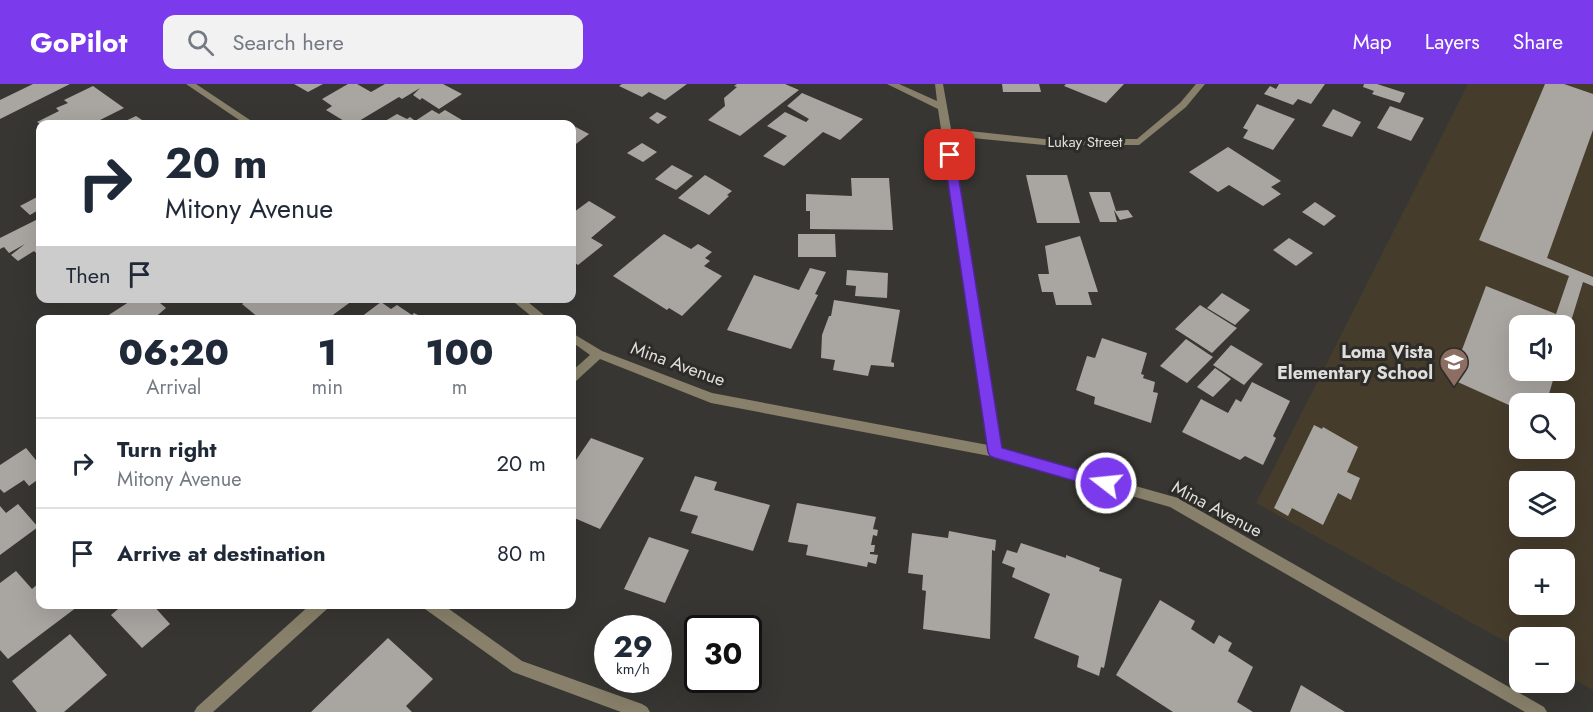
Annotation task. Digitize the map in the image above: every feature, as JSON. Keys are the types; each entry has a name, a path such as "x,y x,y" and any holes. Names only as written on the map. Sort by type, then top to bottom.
{"street":[{"path":"190,84 245,120"},
{"path":"891,84 942,107"},
{"path":"939,84 995,452"},
{"name":"Lukay Street","path":"946,132 1044,142 1139,142 1183,105 1201,84"},
{"path":"521,303 539,315"},
{"name":"Mina Avenue","path":"576,340 598,354 711,398 995,452 1173,502 1539,712"},
{"path":"576,374 598,354"},
{"path":"202,712 316,609"},
{"path":"437,609 518,667 642,712"}],"shaded area":[{"name":"Loma Vista Elementary School","path":"1468,84 1593,84 1593,690 1575,680 1575,627 1509,627 1509,643 1256,503"}],"building":[{"path":"33,84 70,84 0,119 0,100"},
{"path":"294,84 323,84 308,92"},
{"path":"348,84 357,84 371,92 385,84 443,84 462,94 439,109 413,95 420,88 402,99 399,97 361,120 342,120 326,110 332,106 322,99"},
{"path":"622,84 687,84 665,100 649,92 642,97 619,86"},
{"path":"737,84 785,84 799,90 740,136 708,120 725,106 724,98 737,87 734,86"},
{"path":"1002,84 1039,84 1041,92 1003,92"},
{"path":"1066,84 1124,84 1106,103 1064,86"},
{"path":"1279,84 1325,84 1311,104 1298,99 1293,105 1264,94 1270,86 1276,89"},
{"path":"1364,84 1377,84 1405,93 1400,103 1372,94 1374,91 1363,87"},
{"path":"1545,84 1564,84 1593,94 1593,130 1547,258 1593,277 1593,286 1583,282 1573,315 1509,315 1509,381 1553,381 1549,393 1509,393 1509,405 1451,379 1486,286 1556,314 1569,276 1479,240"},
{"path":"93,86 124,108 100,120 41,120 59,111 56,108 68,103 64,100"},
{"path":"802,93 863,119 840,140 823,132 784,166 763,156 787,136 767,126 785,112 806,122 809,119 787,106"},
{"path":"1257,104 1295,119 1273,150 1243,138 1248,130 1243,128"},
{"path":"1390,106 1424,118 1411,141 1377,128"},
{"path":"1333,109 1361,122 1352,137 1322,126"},
{"path":"432,110 439,114 445,110 462,120 417,120"},
{"path":"657,112 667,117 658,124 649,118"},
{"path":"397,114 407,119 410,117 414,120 387,120"},
{"path":"136,116 142,120 128,120"},
{"path":"576,127 589,134 576,144"},
{"path":"642,143 657,152 643,162 627,153"},
{"path":"1228,147 1281,181 1271,187 1281,194 1263,206 1229,185 1218,192 1189,172"},
{"path":"672,165 693,176 676,190 655,179"},
{"path":"705,175 732,191 709,215 678,198"},
{"path":"1026,175 1067,175 1080,223 1037,223"},
{"path":"851,178 889,178 893,230 810,229 810,211 806,211 806,194 852,196"},
{"path":"1089,192 1110,192 1116,211 1128,210 1133,217 1120,220 1114,210 1117,222 1100,222"},
{"path":"36,198 36,211 30,215 20,206"},
{"path":"589,201 616,217 591,238 603,245 578,265 576,264 576,211"},
{"path":"1315,202 1336,216 1324,226 1302,212"},
{"path":"36,220 36,253 34,251 18,261 11,255 25,244 9,253 4,247 0,249 0,238"},
{"path":"664,234 691,249 698,244 712,252 705,258 710,261 704,266 722,276 682,316 669,308 667,310 613,276"},
{"path":"798,234 835,234 836,257 798,257"},
{"path":"1080,236 1098,292 1088,292 1092,305 1056,305 1053,292 1042,292 1038,274 1049,274 1045,246"},
{"path":"1289,238 1313,253 1296,266 1273,250"},
{"path":"810,268 826,272 815,294 818,295 791,349 727,330 754,275 799,290"},
{"path":"847,270 888,273 887,298 855,296 856,286 846,285"},
{"path":"1222,293 1250,310 1235,325 1207,308"},
{"path":"834,300 900,310 891,362 894,363 894,367 871,365 868,376 833,370 835,360 821,358 822,335 829,316 831,316"},
{"path":"127,303 160,303 166,308 158,315 109,315"},
{"path":"349,303 333,315 255,315 242,304"},
{"path":"382,303 391,309 397,305 412,315 364,315"},
{"path":"1200,305 1237,328 1212,353 1175,329"},
{"path":"1102,338 1147,353 1141,374 1144,375 1143,378 1155,382 1153,392 1158,393 1151,423 1094,404 1095,397 1076,390 1087,356 1095,358"},
{"path":"1186,339 1213,357 1187,383 1160,366"},
{"path":"1231,345 1263,364 1244,385 1213,365"},
{"path":"1215,368 1231,379 1213,397 1197,387"},
{"path":"1252,382 1290,401 1273,436 1276,438 1263,465 1245,456 1240,460 1182,432 1201,399 1228,413 1236,399 1241,402"},
{"path":"1314,425 1322,429 1323,427 1358,447 1347,472 1360,478 1351,500 1338,493 1323,525 1292,508 1288,516 1274,508"},
{"path":"591,438 644,458 600,529 576,519 576,460"},
{"path":"26,448 36,460 36,481 29,486 24,480 4,493 0,489 0,465"},
{"path":"695,476 717,482 714,490 770,505 753,551 691,533 698,516 680,511"},
{"path":"797,503 876,517 873,529 878,530 877,536 873,535 871,545 875,545 874,552 870,554 878,555 876,564 868,562 867,567 806,555 808,545 788,542"},
{"path":"18,504 36,525 36,528 0,555 0,506 6,513"},
{"path":"949,531 996,540 995,551 992,550 990,639 923,629 926,591 922,590 923,575 908,573 912,533 948,538"},
{"path":"649,537 689,550 665,603 624,589"},
{"path":"1021,543 1066,558 1066,555 1122,579 1104,668 1101,667 1099,676 1077,667 1079,656 1034,638 1050,594 1012,577 1015,568 1002,563 1007,550 1017,553"},
{"path":"16,571 32,589 36,586 36,609 74,609 8,659 0,650 0,583"},
{"path":"1160,600 1195,621 1191,629 1214,644 1219,635 1232,643 1228,651 1253,667 1237,702 1253,712 1173,712 1116,675"},
{"path":"118,609 156,609 170,624 142,648 111,615"},
{"path":"70,634 107,675 64,712 37,712 12,681"},
{"path":"388,638 433,679 406,706 412,712 311,712"},
{"path":"1301,685 1345,712 1290,712"}],"place":[{"name":"Loma Vista Elementary School","path":"1454,388"}],"route":[{"path":"950,155 995,452 1106,483"}]}
